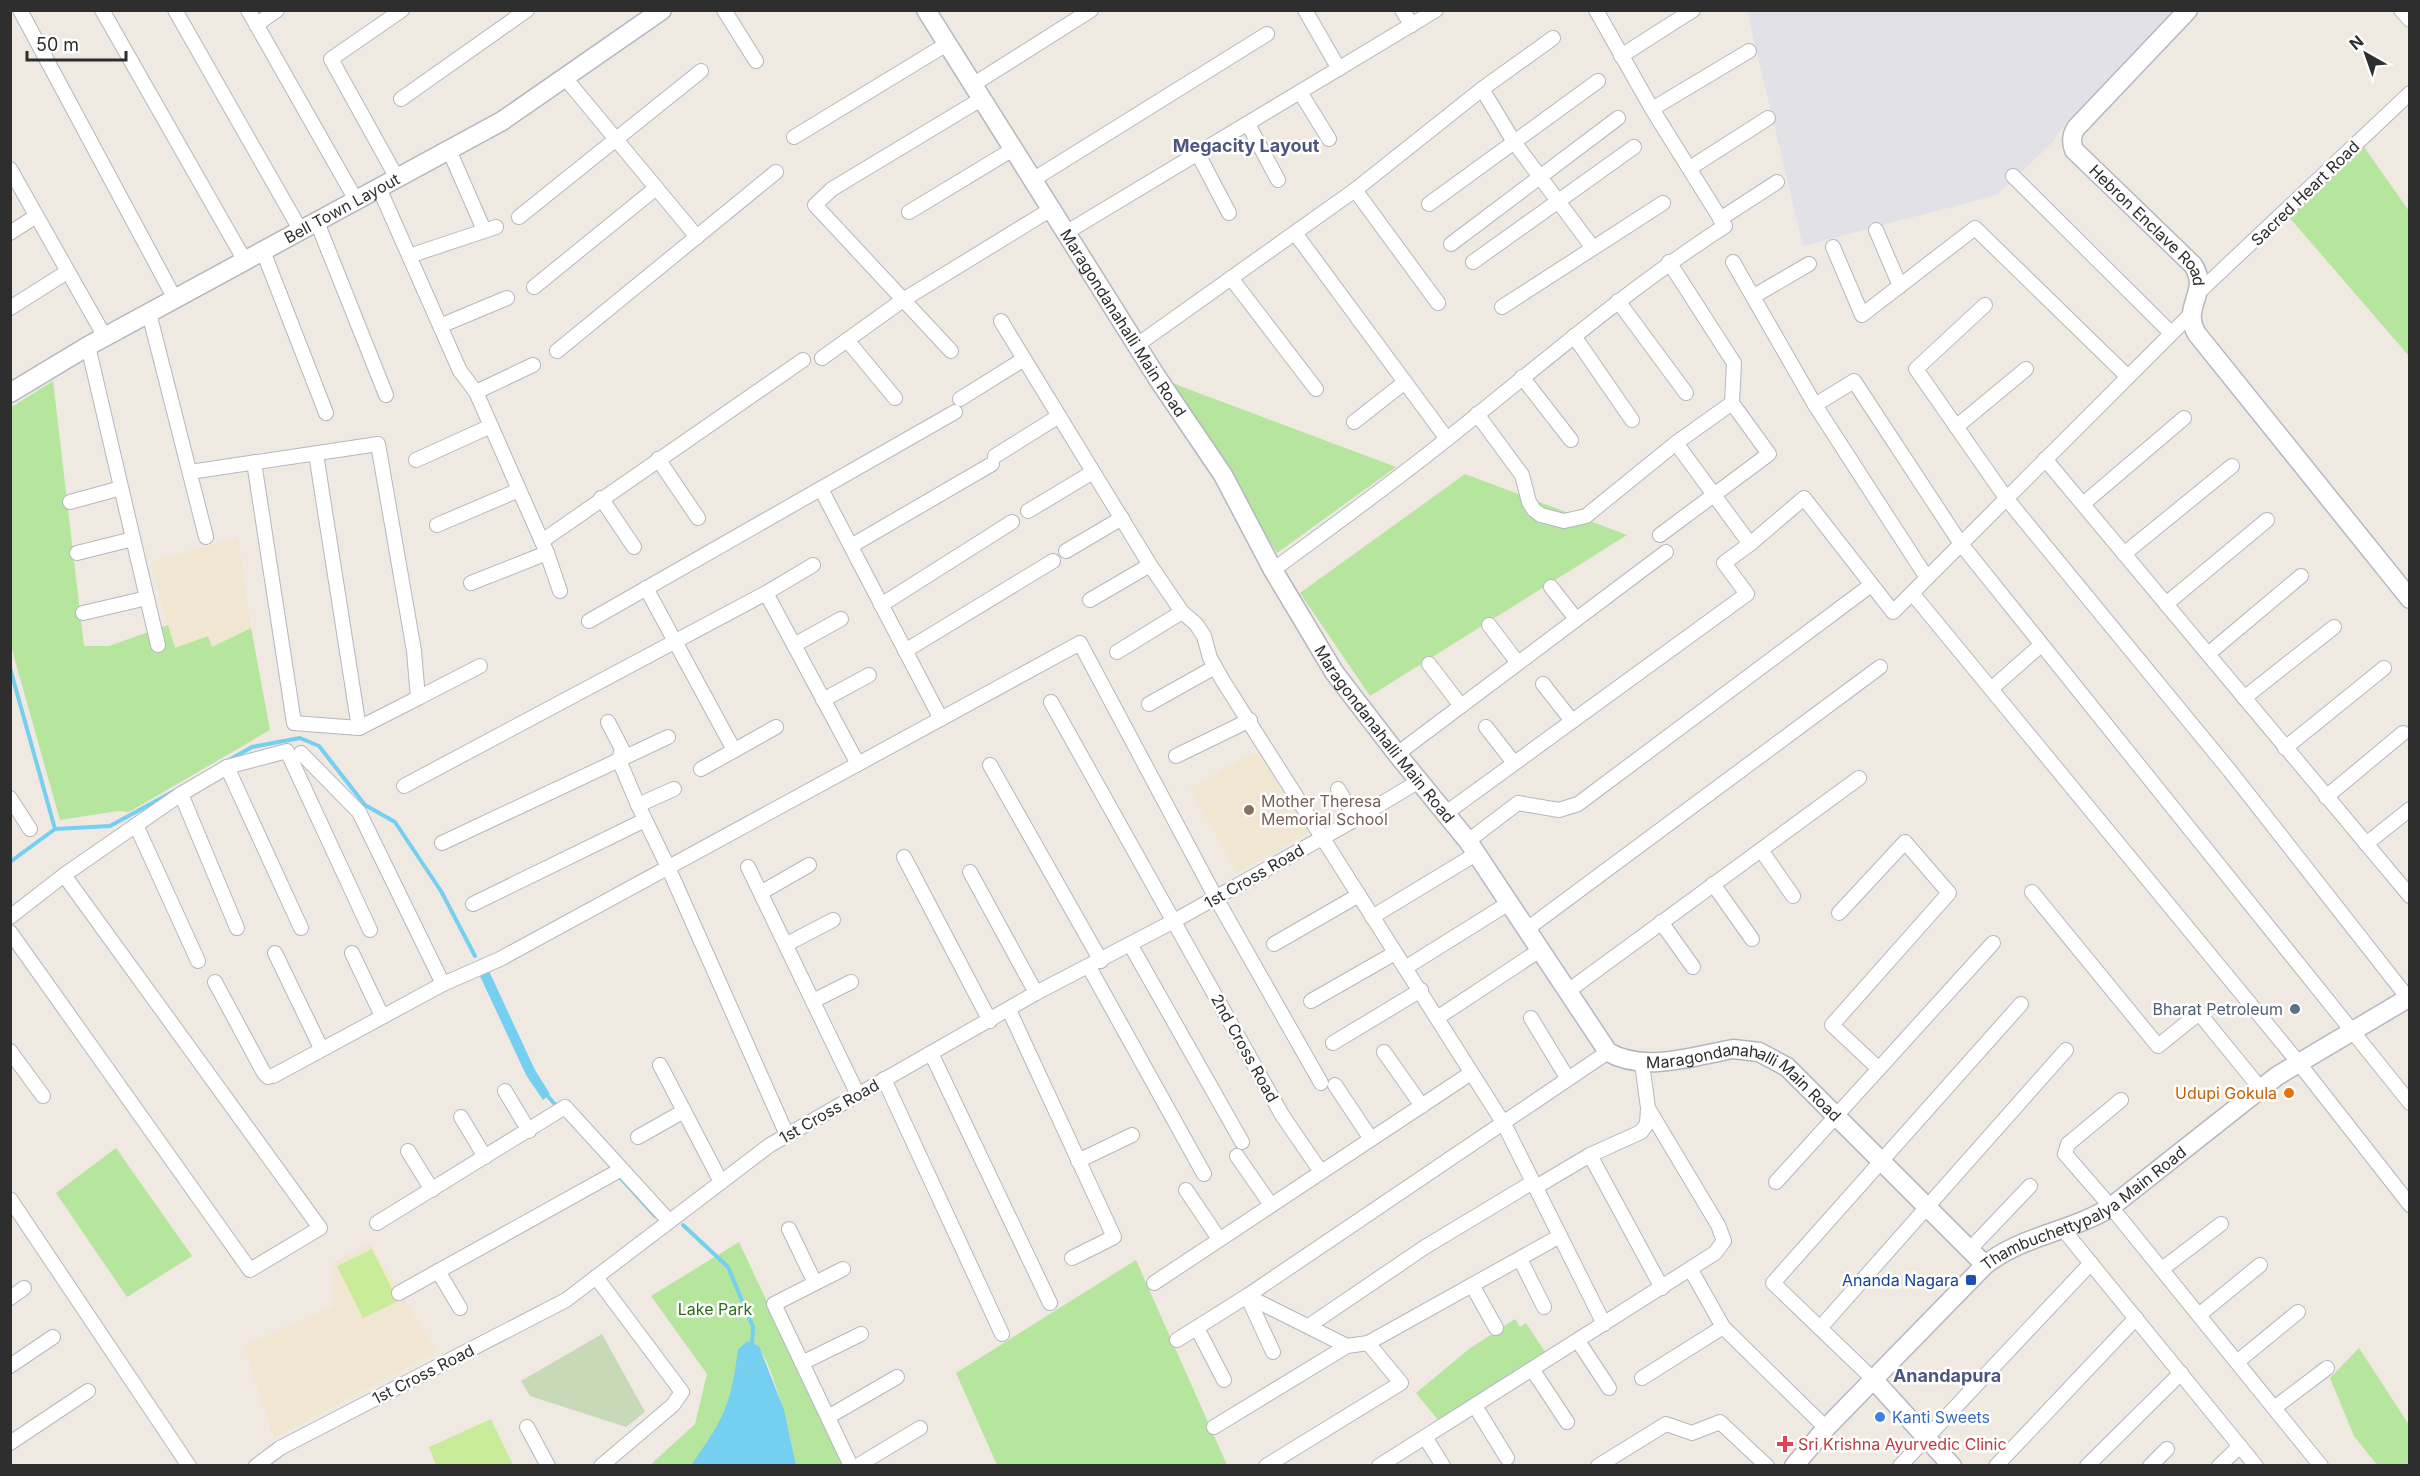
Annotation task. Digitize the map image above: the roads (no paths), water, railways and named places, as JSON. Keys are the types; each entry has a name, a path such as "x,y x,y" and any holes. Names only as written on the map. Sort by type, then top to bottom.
{"street":[{"path":"20,10 175,299"},
{"path":"102,10 245,261"},
{"path":"175,10 309,226 386,395"},
{"path":"248,10 356,200"},
{"path":"256,26 277,10"},
{"path":"397,178 331,59 402,10"},
{"path":"401,99 527,10"},
{"path":"724,10 756,61"},
{"name":"Maragondanahalli Main Road","path":"926,10 1053,208 1137,345 1223,475 1273,570 1334,672 1396,754 1472,848 1608,1052 1625,1060 1642,1063 1733,1049 1759,1052 1787,1067 1837,1114 1985,1265"},
{"path":"951,351 815,205 832,189 979,91 1091,10"},
{"path":"1305,10 1339,69"},
{"path":"1402,10 1412,25"},
{"path":"1067,232 1436,10"},
{"path":"1273,570 1447,439 1669,262 1725,226 1652,109 1596,10"},
{"path":"1621,56 1693,10"},
{"name":"Hebron Enclave Road","path":"2188,10 2076,128 2072,134 2074,150 2193,265 2200,279 2199,292 2191,314 2197,334 2409,598"},
{"path":"2401,10 2409,20"},
{"name":"Bell Town Layout","path":"10,393 88,346 502,121 566,79 659,11"},
{"path":"1034,179 1267,33"},
{"path":"1137,345 1355,190 1482,89 1553,38"},
{"path":"794,137 947,44"},
{"path":"1652,109 1749,51"},
{"path":"519,217 701,71"},
{"path":"566,79 697,237"},
{"path":"1429,204 1598,81"},
{"path":"1482,89 1514,142 1593,248"},
{"path":"1300,92 1329,139"},
{"name":"Sacred Heart Road","path":"2199,292 2409,93"},
{"path":"1451,244 1618,118"},
{"path":"1690,168 1768,118"},
{"path":"1248,123 1278,180"},
{"path":"1473,262 1634,147"},
{"path":"909,212 1015,148"},
{"path":"409,256 490,229 449,150"},
{"path":"1198,154 1229,213"},
{"path":"10,169 105,337"},
{"path":"557,351 777,172"},
{"path":"2013,176 2170,332"},
{"path":"1720,219 1777,182"},
{"path":"379,188 460,371 476,392 544,547 560,591"},
{"path":"534,287 656,188"},
{"path":"1355,190 1437,303"},
{"path":"1502,307 1663,203"},
{"path":"822,358 903,300 1053,208"},
{"path":"10,233 36,216"},
{"path":"1833,247 1862,315 1975,228 2127,376"},
{"path":"1876,230 1900,286"},
{"path":"1294,234 1447,439"},
{"path":"263,251 326,413"},
{"path":"1660,535 1769,454 1732,403 1734,363 1669,262"},
{"path":"1733,262 1815,405 1927,578"},
{"path":"1754,297 1809,264"},
{"path":"10,308 67,272"},
{"path":"1231,278 1316,389"},
{"path":"440,326 507,298"},
{"path":"1618,301 1686,393"},
{"path":"1985,305 1916,369 2006,498 2230,771 2409,998"},
{"path":"149,313 207,537"},
{"path":"1446,813 1747,594 1724,563 1804,498 1893,612 2170,332 2191,314"},
{"path":"1001,321 1150,565 1182,612 1196,624 1204,636 1215,667 1504,1124 1604,1324"},
{"path":"1574,336 1632,420"},
{"path":"848,340 895,398"},
{"path":"88,346 158,645"},
{"path":"589,621 821,489 958,405 1024,359"},
{"path":"471,583 544,547 601,498 803,360"},
{"path":"476,392 533,365"},
{"path":"1956,427 2026,369"},
{"path":"1522,377 1570,440"},
{"path":"1815,405 1854,381 1961,544 2409,1103"},
{"path":"1354,422 1406,382"},
{"path":"1478,414 1522,475 1529,502 1534,510 1550,518 1564,521 1586,516 1676,443 1732,403"},
{"path":"851,546 994,460 1059,416"},
{"path":"2083,504 2184,418"},
{"path":"416,460 491,426"},
{"path":"1676,443 1750,544"},
{"path":"190,472 378,444 414,651 418,698"},
{"path":"316,454 359,728"},
{"path":"658,459 698,518"},
{"path":"2045,459 2408,893"},
{"path":"254,462 294,723 359,728 480,666"},
{"path":"2124,554 2232,466"},
{"path":"1028,511 1093,472"},
{"path":"70,502 121,488"},
{"path":"821,489 941,719"},
{"path":"437,525 519,490"},
{"path":"601,498 634,547"},
{"path":"1066,551 1122,518"},
{"path":"2166,604 2267,520"},
{"path":"881,605 1012,522"},
{"path":"77,553 134,539"},
{"path":"1396,754 1666,552"},
{"path":"905,651 1053,561"},
{"path":"404,786 766,593 813,565"},
{"path":"1090,600 1150,565"},
{"path":"2208,654 2301,576"},
{"path":"1372,917 1472,848 1518,803 1558,810 1578,804 1871,585"},
{"path":"1551,587 1576,619"},
{"path":"646,588 734,750"},
{"path":"766,593 858,764"},
{"path":"1912,593 2298,1062 2409,1205"},
{"path":"83,613 147,598"},
{"path":"1117,652 1182,612"},
{"path":"794,645 841,619"},
{"path":"1489,625 1518,663"},
{"path":"2244,698 2334,627"},
{"path":"215,982 268,1077 443,984 500,959 1080,643 1216,897 1328,1084 1371,1139"},
{"path":"1991,689 2041,645"},
{"path":"1429,664 1461,706"},
{"path":"1149,704 1215,667"},
{"path":"1527,929 1880,667"},
{"path":"2286,748 2384,668"},
{"path":"823,700 869,675"},
{"path":"1543,684 1572,721"},
{"name":"2nd Cross Road","path":"1051,702 1282,1115 1321,1172"},
{"path":"1176,756 1250,720"},
{"path":"608,722 622,749 619,760 638,805 668,867 787,1135"},
{"path":"1486,727 1514,763"},
{"path":"701,769 776,728"},
{"path":"2326,796 2403,733"},
{"path":"442,843 668,737"},
{"path":"10,917 64,875 181,794 227,767 288,752 370,930"},
{"path":"301,753 359,812 443,984"},
{"path":"990,765 1204,1174"},
{"path":"227,767 301,928"},
{"path":"1568,991 1859,778"},
{"name":"1st Cross Road","path":"261,1464 291,1442 566,1300 721,1182 787,1135 1036,993 1174,921 1419,781"},
{"path":"638,805 674,789"},
{"path":"1338,789 1356,819"},
{"path":"181,794 237,928"},
{"path":"10,798 30,829"},
{"path":"2366,844 2409,809"},
{"path":"473,904 645,820"},
{"path":"136,825 198,961"},
{"path":"1839,914 1905,842 1949,893 1832,1025 1878,1069"},
{"path":"1761,850 1793,896"},
{"path":"904,856 990,1021"},
{"path":"762,892 808,866"},
{"path":"748,867 788,944 858,1095"},
{"path":"970,872 1036,993"},
{"path":"10,932 250,1270 320,1228 64,875"},
{"path":"1713,884 1752,939"},
{"path":"2032,892 2158,1046 2199,1013 2260,1088"},
{"path":"1274,944 1359,895"},
{"path":"1405,968 1509,903"},
{"path":"788,944 833,920"},
{"path":"1661,922 1693,967"},
{"path":"1776,1182 1993,943"},
{"path":"1130,944 1242,1142"},
{"path":"1437,1018 1540,950"},
{"path":"275,953 321,1048"},
{"path":"352,953 382,1016"},
{"path":"1311,1001 1395,953"},
{"path":"813,1001 851,982"},
{"path":"1333,1043 1421,990"},
{"name":"Thambuchettypalya Main Road","path":"1794,1466 1826,1428 1985,1265 2015,1245 2092,1218 2111,1207 2260,1088 2298,1062 2409,998"},
{"path":"1952,1466 1873,1379 1773,1283 2021,1005"},
{"path":"1009,1010 1114,1237 1072,1258"},
{"path":"1531,1018 1568,1079"},
{"path":"1820,1328 2066,1050"},
{"path":"10,1051 16,1071 43,1096"},
{"path":"1384,1052 1422,1106"},
{"path":"1177,1340 1247,1296 1608,1052"},
{"path":"931,1053 1050,1303"},
{"path":"1310,1325 1425,1247 1534,1184 1641,1132 1647,1124 1648,1108 1642,1063"},
{"path":"660,1065 721,1182"},
{"path":"1154,1283 1472,1073"},
{"path":"884,1078 1002,1334"},
{"path":"505,1091 529,1131"},
{"path":"2121,1100 2064,1149 2068,1159 2162,1269 2319,1465"},
{"path":"377,1223 565,1107 620,1170 669,1221"},
{"path":"1379,1466 1715,1253 1724,1241 1718,1225 1648,1108"},
{"path":"638,1137 684,1111"},
{"path":"461,1117 485,1157"},
{"path":"1078,1161 1132,1135"},
{"path":"408,1151 432,1190"},
{"path":"1590,1155 1662,1288"},
{"path":"1237,1156 1271,1206"},
{"path":"399,1293 620,1170"},
{"path":"1970,1249 2030,1186"},
{"path":"1186,1191 1219,1239"},
{"path":"10,1199 189,1466"},
{"path":"2162,1269 2221,1224"},
{"path":"2062,1228 2256,1466"},
{"path":"789,1229 815,1283"},
{"path":"1214,1427 1347,1346 1368,1343 1560,1236"},
{"path":"1520,1258 1544,1307"},
{"path":"1900,1466 2091,1263"},
{"path":"2199,1315 2260,1265"},
{"path":"843,1269 774,1304 851,1466"},
{"path":"1691,1270 1723,1327 1826,1428"},
{"path":"438,1271 460,1308"},
{"path":"596,1277 682,1392 673,1405 601,1466"},
{"path":"1473,1285 1496,1328"},
{"path":"10,1298 24,1288"},
{"path":"1247,1296 1310,1325 1347,1346"},
{"path":"1247,1296 1273,1352"},
{"path":"2237,1362 2298,1312"},
{"path":"1996,1466 2136,1318"},
{"path":"1642,1378 1723,1327"},
{"path":"1197,1328 1224,1380"},
{"path":"802,1363 861,1334"},
{"path":"10,1366 53,1337"},
{"path":"1578,1341 1609,1388"},
{"path":"1266,1466 1401,1383 1368,1343"},
{"path":"2274,1408 2327,1368"},
{"path":"1532,1369 1566,1422"},
{"path":"2087,1466 2181,1373"},
{"path":"828,1417 897,1377"},
{"path":"10,1443 88,1391"},
{"path":"1475,1406 1507,1458"},
{"path":"1598,1466 1666,1424 1692,1433 1720,1422 1767,1466"},
{"path":"526,1427 548,1466"},
{"path":"856,1466 920,1428"},
{"path":"1425,1437 1443,1466"},
{"path":"2219,1466 2240,1446"},
{"path":"2150,1466 2167,1449"}],"water":[{"path":"489,971 535,1070 550,1094 543,1100 526,1075 480,976"},
{"path":"748,1341 759,1346 784,1410 796,1465 691,1465 719,1423 729,1398 738,1349"}],"waterway":[{"path":"10,668 55,829 110,826 178,789"},
{"path":"229,760 252,747 300,738 319,746 365,805 395,822 441,891 475,956"},
{"path":"10,862 55,829"},
{"path":"546,1094 558,1108"},
{"path":"617,1174 655,1216"},
{"path":"683,1225 728,1267 753,1327 752,1345"}],"place":[{"name":"Mother Theresa Memorial School","path":"1249,810"},
{"name":"Bharat Petroleum","path":"2295,1009"},
{"name":"Udupi Gokula","path":"2289,1093"},
{"name":"Ananda Nagara","path":"1971,1280"},
{"name":"Kanti Sweets","path":"1880,1417"},
{"name":"Sri Krishna Ayurvedic Clinic","path":"1785,1444"}],"district":[{"name":"Megacity Layout","path":"1246,145"},
{"name":"Anandapura","path":"1947,1375"}],"park label":[{"name":"Lake Park","path":"715,1309"}]}
